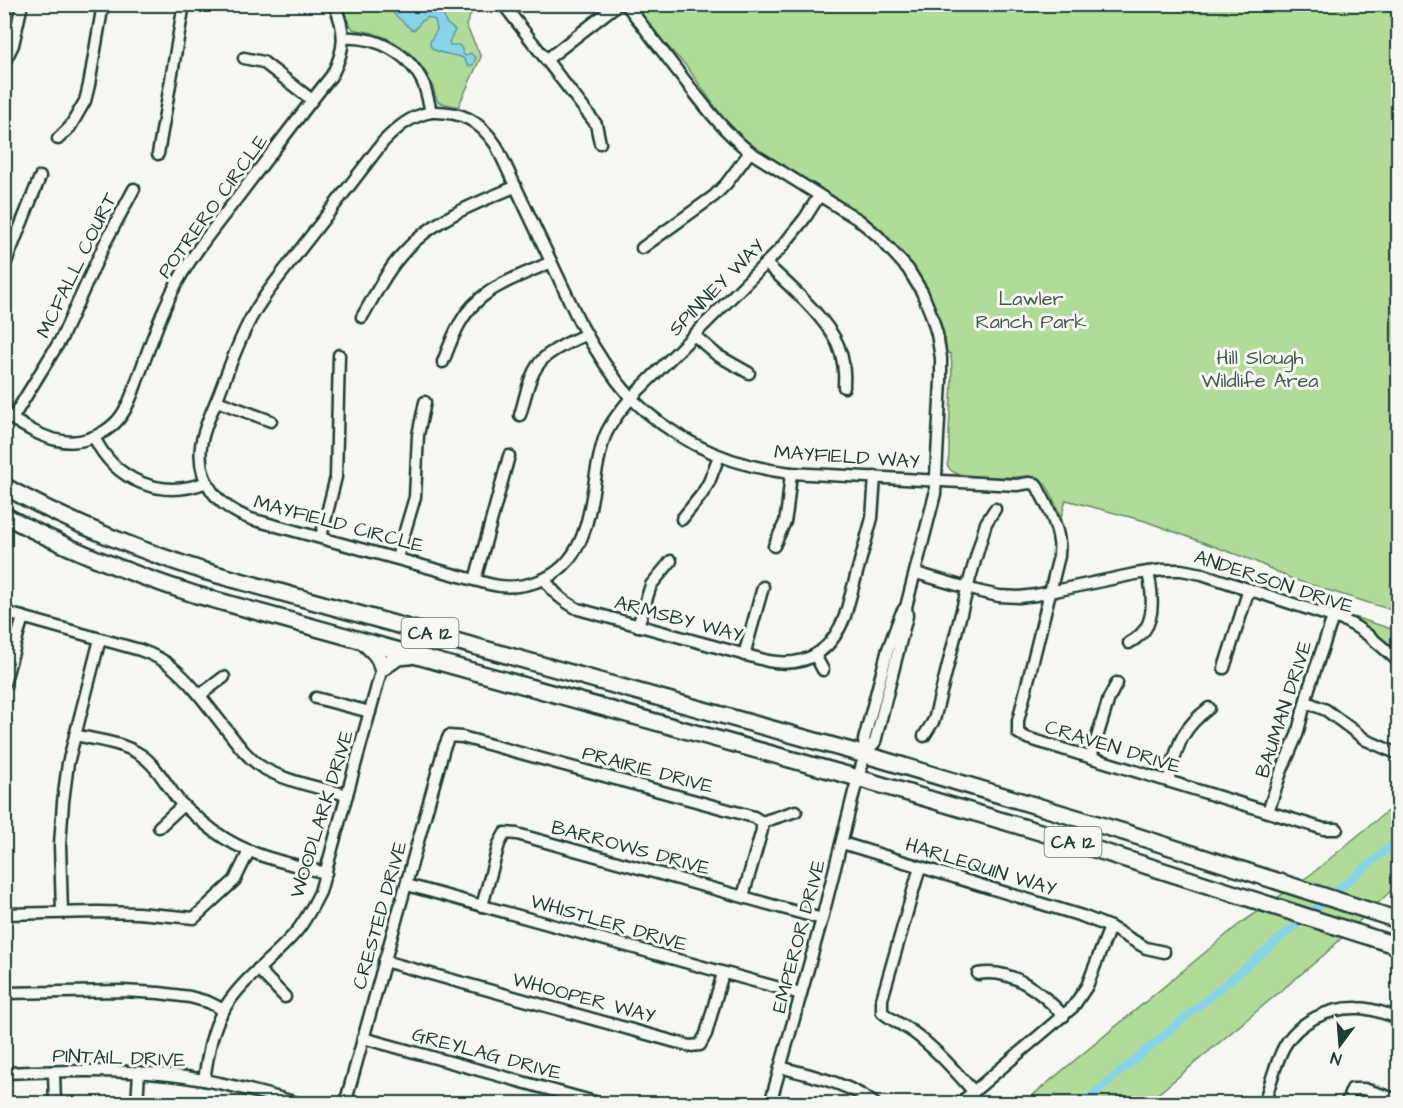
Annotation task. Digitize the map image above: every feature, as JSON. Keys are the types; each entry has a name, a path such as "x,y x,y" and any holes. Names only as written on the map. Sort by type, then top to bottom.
{"highway":[{"name":"CA 12","path":"4,486 96,532 204,571 866,754 1309,890 1398,920"},
{"name":"CA 12","path":"4,515 88,556 197,596 858,778 1071,842 1398,946"},
{"path":"362,641 378,655 382,668 398,657 416,656"}],"street":[{"path":"4,63 13,45 22,4"},
{"path":"58,140 70,127 85,101 103,4"},
{"path":"158,154 184,4"},
{"name":"POTRERO CIRCLE","path":"8,416 41,436 67,442 83,441 94,437 113,425 122,415 171,293 195,254 332,75 338,64 343,38 334,4"},
{"path":"503,4 596,124 600,143"},
{"path":"546,60 618,4"},
{"name":"EMPEROR DRIVE","path":"626,4 722,127 750,152 859,220 894,252 922,292 937,334 941,370 936,480 931,515 906,607 901,614 888,649 864,740 866,754 770,1104"},
{"path":"343,38 365,39 381,44 405,59 415,69 423,84 432,112"},
{"path":"244,58 263,62 312,100"},
{"name":"MAYFIELD CIRCLE","path":"432,112 457,114 470,119 488,134 515,187 586,334 606,367 631,398 617,415 606,435 587,521 579,545 566,564 545,579 511,587 500,587 251,519 222,503 203,473 202,444 244,331 275,282 383,142 407,120 419,115 432,112"},
{"path":"642,248 714,196 750,152"},
{"path":"4,267 40,177"},
{"path":"362,317 394,264 417,238 447,218 515,187"},
{"name":"MCFALL COURT","path":"8,416 61,339 105,243 134,189"},
{"name":"SPINNEY WAY","path":"631,398 766,264 795,232 819,196"},
{"path":"443,362 459,323 475,302 505,282 551,262"},
{"path":"766,264 831,331 843,360 844,387"},
{"path":"520,415 534,371 544,358 586,334"},
{"path":"694,335 717,355 749,373"},
{"path":"321,537 336,477 339,355"},
{"name":"MAYFIELD WAY","path":"631,398 644,411 689,442 719,456 753,466 791,473 1017,485 1036,484 1056,529 1059,542 1059,556 1050,592"},
{"path":"217,401 270,421"},
{"path":"397,558 415,497 418,435 426,402"},
{"path":"94,437 106,457 117,468 140,483 174,489 207,482"},
{"path":"475,580 510,456"},
{"path":"682,519 702,494 719,456"},
{"path":"774,546 785,522 791,473"},
{"path":"823,670 815,655 827,647 834,638 845,616 872,518 875,477"},
{"path":"924,736 934,720 967,588 986,523 995,508"},
{"path":"638,626 651,585 671,561"},
{"name":"ANDERSON DRIVE","path":"916,573 999,596 1019,597 1148,572 1181,570 1202,574 1345,621 1373,638 1398,661"},
{"path":"1129,643 1142,634 1148,625 1151,597 1148,572"},
{"name":"ARMSBY WAY","path":"545,579 558,597 578,609 638,626 780,663 804,660 815,655"},
{"path":"744,655 763,587"},
{"path":"1224,668 1249,589"},
{"name":"CRAVEN DRIVE","path":"1050,592 1018,721 1018,733 1027,738 1324,829 1337,829"},
{"path":"4,612 140,650 157,657 171,666 200,695 246,754 259,765 281,777 347,795"},
{"path":"4,684 23,617"},
{"name":"BAUMAN DRIVE","path":"1268,812 1281,772 1297,735 1309,688 1333,617"},
{"path":"62,912 60,845 68,763 100,639"},
{"name":"WOODLARK DRIVE","path":"204,1080 213,1032 224,1010 245,981 297,931 316,900 326,873 382,668"},
{"path":"200,695 224,678"},
{"path":"1091,758 1109,698 1117,683"},
{"path":"316,698 370,712"},
{"path":"1305,702 1326,710 1366,740 1398,754"},
{"path":"1168,781 1186,729 1209,708"},
{"path":"75,735 131,749 148,761 183,805 216,832 249,851 326,873"},
{"name":"PRAIRIE DRIVE","path":"449,736 462,737 754,817 762,822"},
{"name":"CRESTED DRIVE","path":"345,1104 449,736"},
{"path":"159,827 183,805"},
{"path":"743,896 762,830 762,822 796,811"},
{"name":"BARROWS DRIVE","path":"482,906 499,844 505,832 822,918"},
{"name":"HARLEQUIN WAY","path":"842,843 1082,916 1110,927 1146,948 1164,952"},
{"path":"4,914 138,913 194,918 235,880 249,851"},
{"path":"920,867 882,999 882,1012 913,1032 934,1050 974,1092"},
{"name":"WHISTLER DRIVE","path":"407,885 801,994"},
{"path":"959,1104 1064,1016 1081,998 1110,927"},
{"name":"WHOOPER WAY","path":"384,961 690,1046 700,1045 706,1034 723,973"},
{"path":"258,969 285,997"},
{"path":"978,974 998,974 1018,980 1040,993 1064,1016"},
{"path":"4,993 122,991 159,993 190,997 224,1010"},
{"path":"1264,1104 1285,1047 1290,1038 1311,1019 1342,1009 1359,1008 1398,1018"},
{"name":"GREYLAG DRIVE","path":"363,1038 602,1104"},
{"path":"780,1067 855,1091 875,1104"},
{"path":"54,1072 55,1104"},
{"path":"137,1104 139,1072"},
{"name":"PINTAIL DRIVE","path":"4,1073 139,1072 204,1080 264,1099 301,1104"},
{"path":"1346,1104 1352,1089 1364,1089 1398,1100"}],"green space":[{"path":"342,5 475,5 466,25 481,57 458,107 438,102 432,84 422,67 402,47 385,37 353,29"},
{"name":"Hill Slough Wildlife Area","path":"629,5 1398,5 1398,612 1292,579 1254,561 1145,521 1066,500 1061,518 1047,487 1035,477 983,477 958,474 952,471 947,465 952,384 951,354 936,349 934,313 892,257 820,187 741,143 687,67"},
{"path":"1354,617 1398,631 1398,651 1397,650"},
{"path":"1398,802 1398,884 1325,954 1147,1103 1022,1104 1237,926 1314,872"}],"water":[{"path":"394,5 412,10 417,5 433,5 432,10 444,16 446,23 455,30 449,42 450,45 459,45 463,54 466,56 470,53 476,58 473,65 468,66 463,58 438,52 431,47 431,40 437,30 435,20 428,17 414,30 411,29 393,13"}],"waterway":[{"path":"1082,1104 1398,840"}],"park label":[{"name":"Lawler Ranch Park","path":"1031,310"}]}
